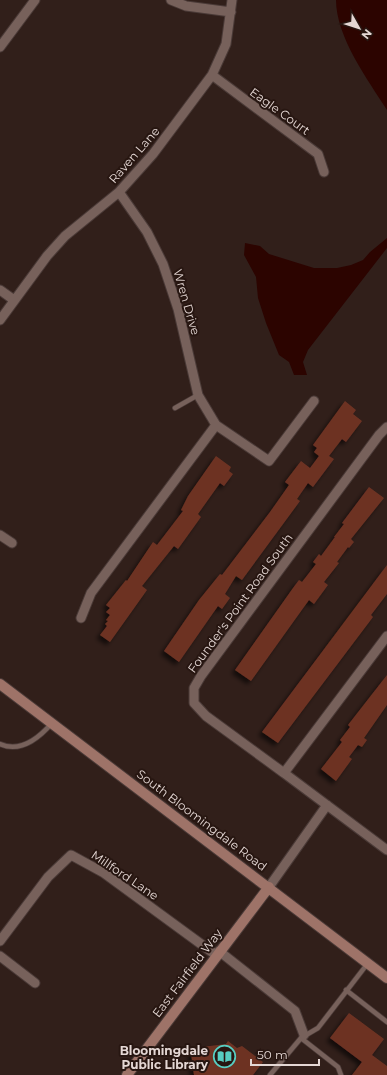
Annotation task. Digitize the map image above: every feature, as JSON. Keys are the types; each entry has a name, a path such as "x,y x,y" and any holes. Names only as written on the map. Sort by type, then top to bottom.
{"main road":[{"name":"South Bloomingdale Road","path":"0,684 387,978"},
{"name":"East Fairfield Way","path":"127,1075 269,887"}],"street":[{"path":"0,47 35,0"},
{"path":"171,0 186,6 231,12"},
{"name":"Raven Lane","path":"0,320 47,256 65,236 119,192 153,154 212,75 226,44 232,0"},
{"name":"Eagle Court","path":"212,75 318,154 324,172"},
{"name":"Wren Drive","path":"119,192 147,232 163,264 178,310 198,395 216,424 269,461 314,401"},
{"path":"0,290 14,300"},
{"path":"81,618 91,593 216,424"},
{"name":"Founder's Point Road South","path":"387,427 379,435 205,670 194,688 194,703 201,712 387,850"},
{"path":"0,535 12,543"},
{"path":"284,773 387,636"},
{"path":"269,887 327,805"},
{"name":"Millford Lane","path":"0,941 48,877 70,851 218,953 295,1011 303,1036"},
{"path":"0,956 35,983"}],"lane":[{"path":"175,408 198,395"},
{"path":"0,744 8,748 23,745 42,735 52,723"},
{"path":"270,1075 303,1036 318,1028 368,963"},
{"path":"346,990 387,1022"},
{"path":"303,1036 338,1066 341,1075"}],"shaded area":[{"path":"336,0 387,0 387,110 354,58 347,43 337,14"},
{"path":"387,238 387,248 308,350 303,362 307,375 294,375 289,362 279,355 266,323 258,298 256,277 244,255 245,243 260,246 269,254 314,268 337,268 351,265 363,260"}],"building":[{"path":"345,401 356,410 353,414 362,421 346,442 342,439 329,456 334,459 313,487 308,483 297,499 300,501 242,580 236,576 225,594 230,598 222,609 218,606 179,662 164,651 199,600 220,574 222,575 270,512 289,485 285,482 301,461 310,468 319,456 314,452 317,448 313,445"},
{"path":"216,456 231,467 229,471 233,474 224,486 220,483 198,514 201,517 178,549 174,546 142,586 147,590 110,642 100,635 107,626 105,624 108,621 106,620 110,615 106,612 110,608 106,605 126,580 127,581 153,542 157,545 183,511 181,510 188,496"},
{"path":"369,487 384,498 351,539 354,542 349,548 348,547 337,562 339,563 324,582 328,585 314,604 309,600 251,681 235,670 299,580 302,582 316,564 313,562 319,554 321,556 344,524 342,523"},
{"path":"387,565 387,594 371,615 373,617 278,743 262,732"},
{"path":"387,675 387,705 364,738 367,740 362,747 358,745 349,757 352,759 336,781 321,769 342,742 340,740 350,727 348,725"},
{"path":"349,1013 384,1039 372,1055 387,1066 387,1075 352,1075 362,1062 330,1038"},
{"name":"Bloomingdale Public Library","path":"228,1041 237,1048 242,1046 263,1062 253,1075 194,1075 191,1053 194,1048 226,1044"}],"place":[{"name":"Bloomingdale Public Library","path":"224,1057"}]}
